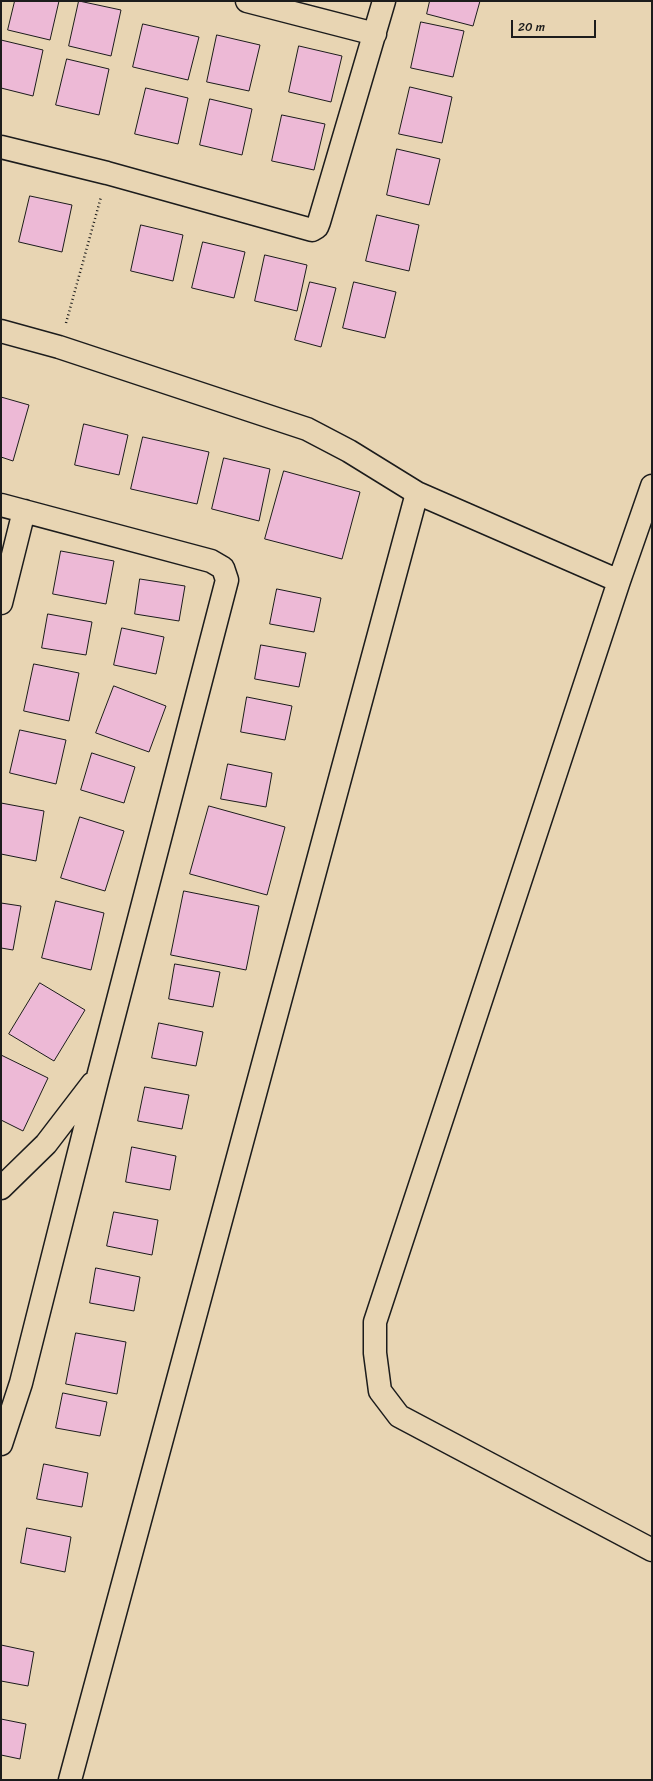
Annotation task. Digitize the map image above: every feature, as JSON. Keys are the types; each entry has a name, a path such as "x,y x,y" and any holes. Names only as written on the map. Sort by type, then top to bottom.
{"street":[{"path":"247,1 375,34"},
{"path":"1,147 107,173 312,230 317,227 384,1"},
{"path":"1,331 59,347 307,429 349,451 417,492 619,581"},
{"path":"652,486 619,581 375,1322 375,1353 380,1391 399,1416 652,1550"},
{"path":"70,1780 417,492"},
{"path":"1,505 211,561 223,568 227,580 98,1077 21,1383 1,1444"},
{"path":"1,603 24,511"},
{"path":"1,1188 46,1144 98,1077"}],"path":[{"path":"59,347 107,173"}],"building":[{"path":"15,1 59,1 50,40 8,30"},
{"path":"79,1 121,10 111,56 69,46"},
{"path":"430,1 480,1 473,26 427,14"},
{"path":"421,22 464,31 453,77 411,68"},
{"path":"143,24 199,37 188,80 133,67"},
{"path":"217,35 260,45 249,91 207,82"},
{"path":"1,40 43,50 33,96 1,88"},
{"path":"299,46 342,56 331,102 289,92"},
{"path":"67,59 109,69 99,115 56,105"},
{"path":"410,87 452,97 442,143 399,134"},
{"path":"146,88 188,98 178,144 135,134"},
{"path":"210,99 252,109 242,155 200,145"},
{"path":"282,115 325,124 314,170 272,161"},
{"path":"397,149 440,159 429,205 387,195"},
{"path":"30,196 72,205 62,252 19,242"},
{"path":"377,215 419,225 409,271 366,261"},
{"path":"141,225 183,235 173,281 131,271"},
{"path":"203,242 245,252 234,298 192,288"},
{"path":"265,255 307,265 297,311 255,301"},
{"path":"310,282 336,288 321,347 295,340"},
{"path":"354,282 396,292 385,338 343,328"},
{"path":"1,397 29,405 13,461 1,457"},
{"path":"84,424 128,435 119,475 75,465"},
{"path":"143,437 209,452 197,504 131,489"},
{"path":"224,458 270,469 259,521 212,509"},
{"path":"284,471 360,492 342,559 265,539"},
{"path":"61,551 114,561 106,604 53,594"},
{"path":"140,579 185,586 179,621 135,614"},
{"path":"277,589 321,598 314,632 270,624"},
{"path":"48,614 92,622 86,655 42,648"},
{"path":"122,628 164,637 156,674 114,665"},
{"path":"261,645 306,653 299,687 255,679"},
{"path":"34,664 79,673 69,721 24,711"},
{"path":"114,686 166,706 149,752 96,733"},
{"path":"247,697 292,706 285,740 241,732"},
{"path":"20,730 66,740 56,784 10,773"},
{"path":"92,753 135,767 124,803 81,790"},
{"path":"228,764 272,773 266,807 221,799"},
{"path":"1,803 44,811 36,861 1,854"},
{"path":"209,806 285,827 267,895 190,874"},
{"path":"80,817 124,831 105,891 61,878"},
{"path":"184,891 259,906 246,970 171,955"},
{"path":"56,901 104,913 91,970 42,958"},
{"path":"1,903 21,906 13,950 1,948"},
{"path":"175,964 220,972 213,1007 169,999"},
{"path":"40,983 85,1010 54,1061 9,1034"},
{"path":"159,1023 203,1032 196,1066 152,1058"},
{"path":"1,1055 48,1078 23,1131 1,1120"},
{"path":"145,1087 189,1095 182,1129 138,1121"},
{"path":"132,1147 176,1156 170,1190 126,1182"},
{"path":"114,1212 158,1220 152,1255 107,1246"},
{"path":"96,1268 140,1277 134,1311 90,1303"},
{"path":"76,1333 126,1342 117,1394 66,1384"},
{"path":"63,1393 107,1402 100,1436 56,1428"},
{"path":"44,1464 88,1473 82,1507 37,1499"},
{"path":"27,1528 71,1537 65,1572 21,1563"},
{"path":"1,1645 34,1652 28,1686 1,1681"},
{"path":"1,1719 26,1724 20,1759 1,1755"}]}
